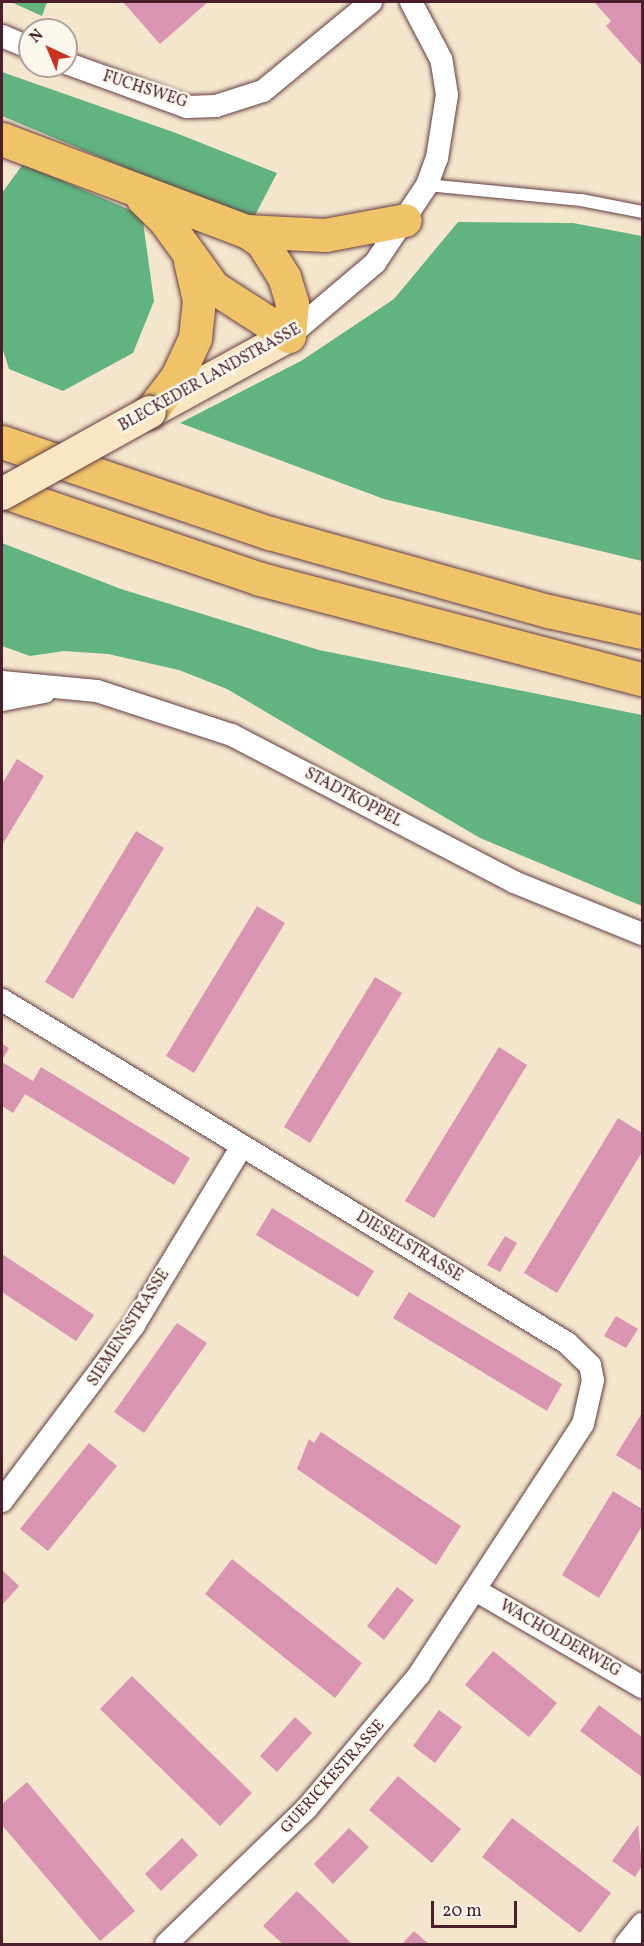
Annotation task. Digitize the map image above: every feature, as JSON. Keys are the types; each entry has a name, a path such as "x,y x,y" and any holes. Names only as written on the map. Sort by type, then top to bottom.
{"highway":[{"path":"2,139 137,195 246,231 303,236 405,220"},
{"path":"137,195 186,248 213,287 289,336 292,303 284,277 262,242 246,231"},
{"path":"150,412 177,377 195,338 199,300 186,248"},
{"path":"2,442 270,533 548,611 642,632"},
{"path":"2,492 260,579 642,679"}],"street":[{"name":"FUCHSWEG","path":"78,67 187,107 216,106 263,91 371,2"},
{"name":"BLECKEDER LANDSTRASSE","path":"2,492 289,336 375,263 427,185 442,135 447,95 441,59 411,2"},
{"path":"2,36 18,43"},
{"name":"STADTKOPPEL","path":"2,682 56,689 97,691 232,735 514,882 642,934"},
{"name":"STADTKOPPEL","path":"2,700 56,689"},
{"name":"DIESELSTRASSE","path":"2,1000 567,1343 590,1365 592,1400 583,1424 477,1591"},
{"name":"SIEMENSSTRASSE","path":"2,1501 122,1342 242,1146"},
{"name":"WACHOLDERWEG","path":"477,1591 642,1687"},
{"name":"GUERICKESTRASSE","path":"166,1944 299,1817 375,1732 477,1591"},
{"path":"626,1944 642,1924"}],"lane":[{"path":"427,185 581,200 642,212"}],"green space":[{"path":"11,2 47,2 42,16"},
{"path":"2,72 176,133 277,173 252,221 2,116"},
{"path":"23,164 142,215 154,301 133,353 63,391 9,369 2,347 2,193"},
{"path":"458,222 573,223 642,236 642,561 384,499 180,423 301,361 394,299"},
{"path":"2,543 121,589 319,650 642,715 642,906 480,838 227,689 179,670 108,654 64,651 30,656 2,646"}],"building":[{"path":"123,2 208,2 160,44"},
{"path":"594,2 642,2 642,66 606,26 611,21"},
{"path":"17,759 44,776 2,845 2,784"},
{"path":"136,831 164,848 73,999 45,982"},
{"path":"257,906 285,923 194,1073 166,1056"},
{"path":"375,977 402,993 310,1143 284,1127"},
{"path":"2,1044 9,1048 2,1060"},
{"path":"499,1047 527,1065 434,1218 405,1201"},
{"path":"2,1062 33,1081 41,1067 190,1158 174,1185 25,1094 13,1113 2,1106"},
{"path":"618,1118 642,1133 642,1152 557,1293 524,1273"},
{"path":"272,1208 374,1271 358,1297 256,1235"},
{"path":"505,1236 517,1243 500,1272 487,1265"},
{"path":"2,1254 94,1315 76,1341 2,1292"},
{"path":"409,1292 562,1384 547,1411 393,1318"},
{"path":"616,1316 638,1329 626,1348 604,1336"},
{"path":"177,1323 207,1343 144,1433 114,1412"},
{"path":"642,1413 642,1471 616,1455"},
{"path":"321,1432 461,1526 436,1565 297,1469 309,1439 314,1443"},
{"path":"89,1443 117,1466 48,1551 20,1529"},
{"path":"613,1491 642,1509 642,1526 599,1598 562,1575"},
{"path":"232,1559 362,1663 335,1698 205,1594"},
{"path":"2,1570 19,1586 2,1605"},
{"path":"397,1587 414,1600 384,1640 367,1626"},
{"path":"493,1651 557,1703 529,1737 465,1685"},
{"path":"132,1676 252,1793 220,1826 100,1709"},
{"path":"599,1705 642,1737 642,1777 580,1731"},
{"path":"439,1710 462,1727 435,1763 413,1746"},
{"path":"295,1717 312,1733 277,1772 260,1756"},
{"path":"398,1776 461,1829 432,1863 369,1810"},
{"path":"27,1782 135,1911 100,1941 2,1825 2,1804"},
{"path":"512,1818 611,1893 580,1933 482,1857"},
{"path":"638,1825 642,1866 635,1877 612,1861"},
{"path":"349,1828 369,1847 333,1884 314,1864"},
{"path":"182,1838 198,1855 161,1891 145,1874"},
{"path":"297,1891 352,1944 283,1944 263,1926"},
{"path":"414,1931 423,1939 429,1944 402,1944"}]}
